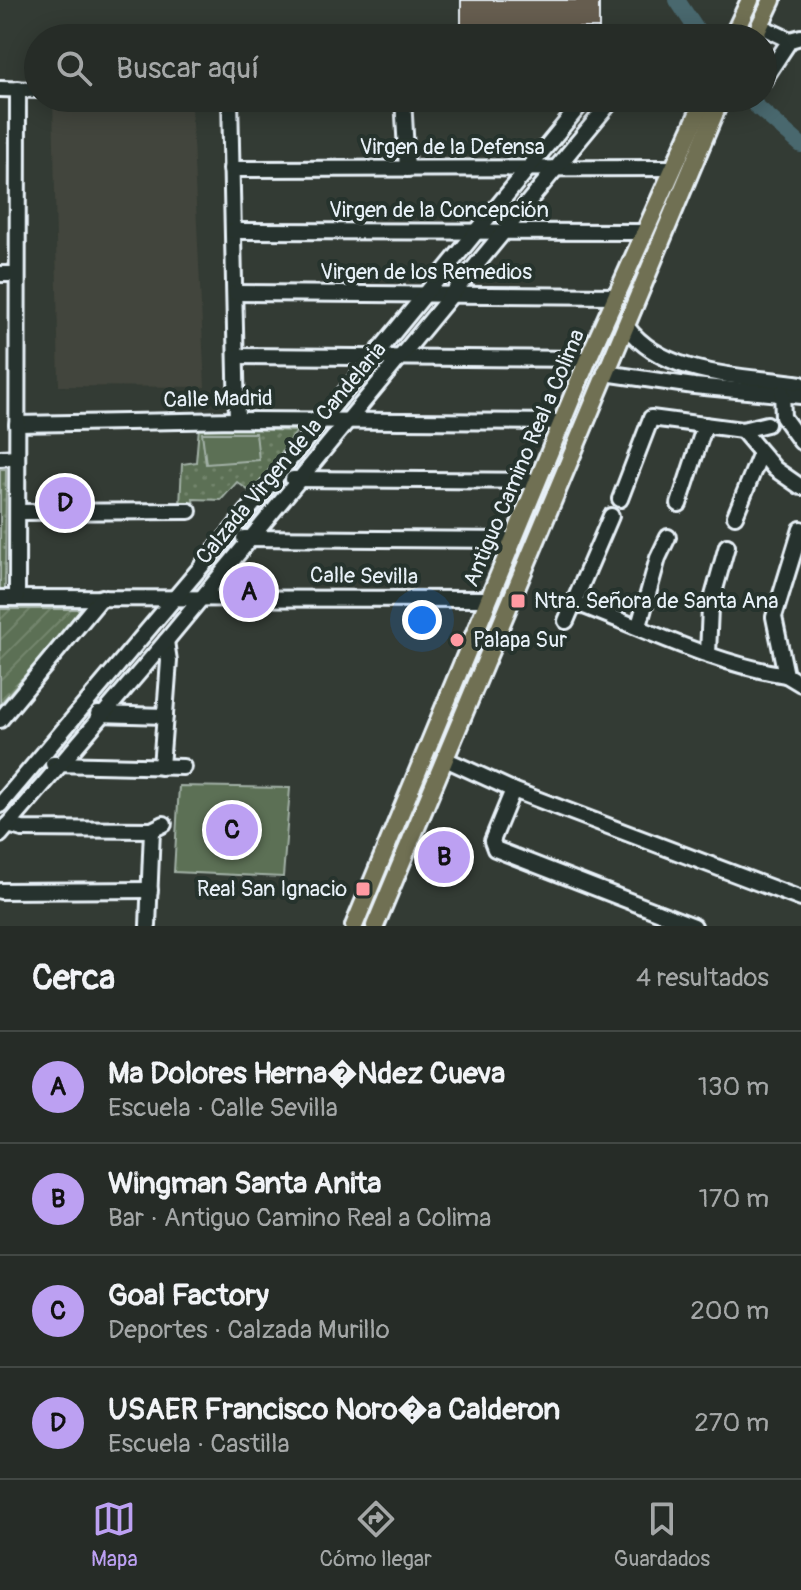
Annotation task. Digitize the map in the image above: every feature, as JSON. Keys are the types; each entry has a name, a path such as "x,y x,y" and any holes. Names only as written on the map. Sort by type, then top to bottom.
{"main road":[{"path":"739,24 750,0"},
{"path":"761,24 772,0"},
{"name":"Antiguo Camino Real a Colima","path":"354,926 588,359 699,112"},
{"name":"Antiguo Camino Real a Colima","path":"375,926 715,112"},
{"path":"680,198 723,112"}],"street":[{"path":"777,63 796,39"},
{"path":"0,89 24,89"},
{"path":"17,598 18,89"},
{"path":"230,112 237,420"},
{"path":"404,112 407,169"},
{"name":"Calzada Virgen de la Candelaria","path":"0,805 228,535 575,112"},
{"name":"Calzada Virgen de la Candelaria","path":"4,830 166,641 602,112"},
{"name":"Virgen de la Defensa","path":"231,169 673,168"},
{"name":"Virgen de la Concepción","path":"233,231 645,232"},
{"path":"0,274 16,274"},
{"name":"Virgen de los Remedios","path":"235,293 617,296"},
{"path":"627,327 642,344 678,364 801,384"},
{"path":"236,356 588,359"},
{"path":"605,373 801,396"},
{"path":"730,389 731,373"},
{"path":"782,392 783,417 801,442"},
{"path":"620,499 651,418 742,430 767,424"},
{"name":"Calle Madrid","path":"17,424 237,420 564,422"},
{"path":"679,504 705,425"},
{"path":"742,430 760,455 801,487"},
{"path":"735,516 760,455"},
{"path":"0,458 17,457"},
{"path":"276,476 298,479 537,481"},
{"path":"19,512 189,511"},
{"path":"566,621 611,516"},
{"path":"786,675 774,617 801,529"},
{"path":"228,535 250,539 512,540"},
{"path":"639,626 658,558 668,537"},
{"path":"708,654 710,607 727,546"},
{"path":"0,720 102,597"},
{"name":"Calle Sevilla","path":"0,598 488,599"},
{"path":"576,603 757,671 786,675 801,684"},
{"path":"161,767 169,661 166,641"},
{"path":"85,703 100,715 165,716"},
{"path":"41,755 56,767 183,767"},
{"path":"445,759 513,790 801,899"},
{"path":"513,790 492,841 495,849 694,926"},
{"path":"4,830 158,827 148,926"},
{"path":"0,891 150,890"}],"shaded area":[{"path":"53,112 192,112 205,387 59,386"}],"green space":[{"path":"199,427 297,431 252,493 237,482 221,500 193,499 194,506 180,506 182,464 196,462"},
{"path":"202,433 256,433 259,460 206,464"},
{"path":"0,469 6,469 5,597 0,598"},
{"path":"0,609 83,609 0,704"},
{"path":"179,786 290,788 283,877 174,872"}],"building":[{"path":"461,0 599,0 599,24 461,24"}],"waterway":[{"path":"677,0 693,24"},
{"path":"763,112 801,145"}],"place":[{"name":"USAER Francisco Noro�a Calderon","path":"65,503"},
{"name":"Ma Dolores Herna�Ndez Cueva","path":"249,592"},
{"name":"Ntra. Señora de Santa Ana","path":"518,601"},
{"name":"Palapa Sur","path":"457,640"},
{"name":"Goal Factory","path":"232,830"},
{"name":"Wingman Santa Anita","path":"444,857"},
{"name":"Real San Ignacio","path":"363,889"}]}
